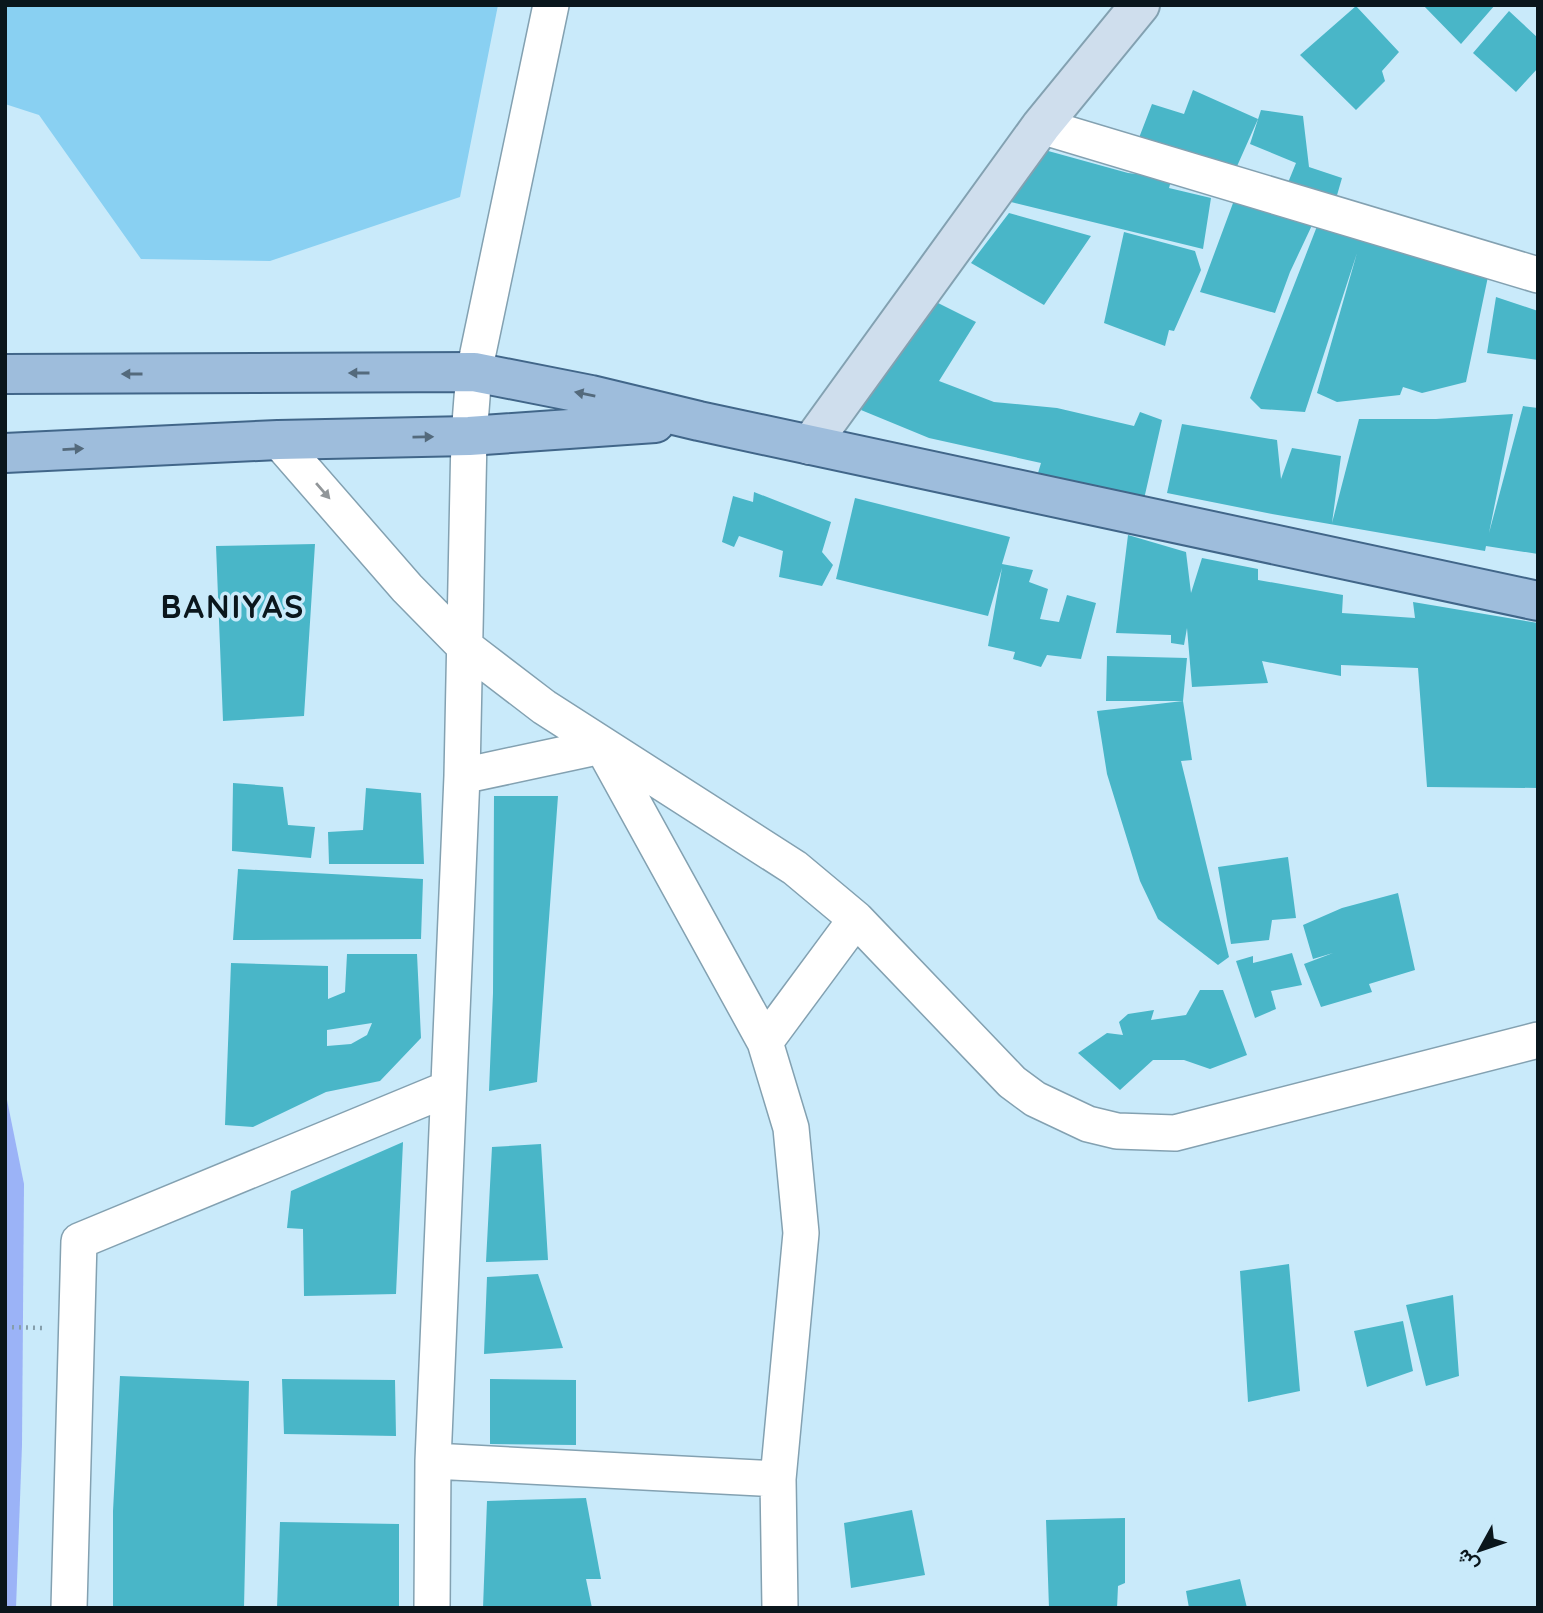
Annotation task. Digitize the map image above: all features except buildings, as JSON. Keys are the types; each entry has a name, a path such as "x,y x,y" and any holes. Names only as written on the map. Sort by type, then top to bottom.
{"main road":[{"path":"5,374 474,372 591,395 699,421 1538,601"},
{"path":"5,453 278,440 469,436 555,428 699,421"}],"street":[{"path":"432,1608 433,1461 462,776 469,436 474,372 551,5"},
{"path":"810,444 1041,126 1140,5"},
{"path":"1041,126 1538,275"},
{"path":"278,440 407,588 463,645 544,708 795,868 856,919 1012,1082 1061,1113 1117,1131 1175,1133 1538,1040"},
{"path":"462,776 602,746"},
{"path":"602,746 765,1042 792,1128 801,1233 778,1479 780,1608"},
{"path":"765,1042 856,919"},
{"path":"69,1608 79,1241 447,1089"},
{"path":"433,1461 778,1479"}],"path":[{"path":"5,1327 31,1328"}],"shaded area":[{"path":"5,5 498,5 460,197 270,261 141,259 39,115 5,104"},
{"path":"5,1090 24,1184 22,1445 16,1608 5,1608"}],"district":[{"name":"BANIYAS","path":"233,607"}]}
